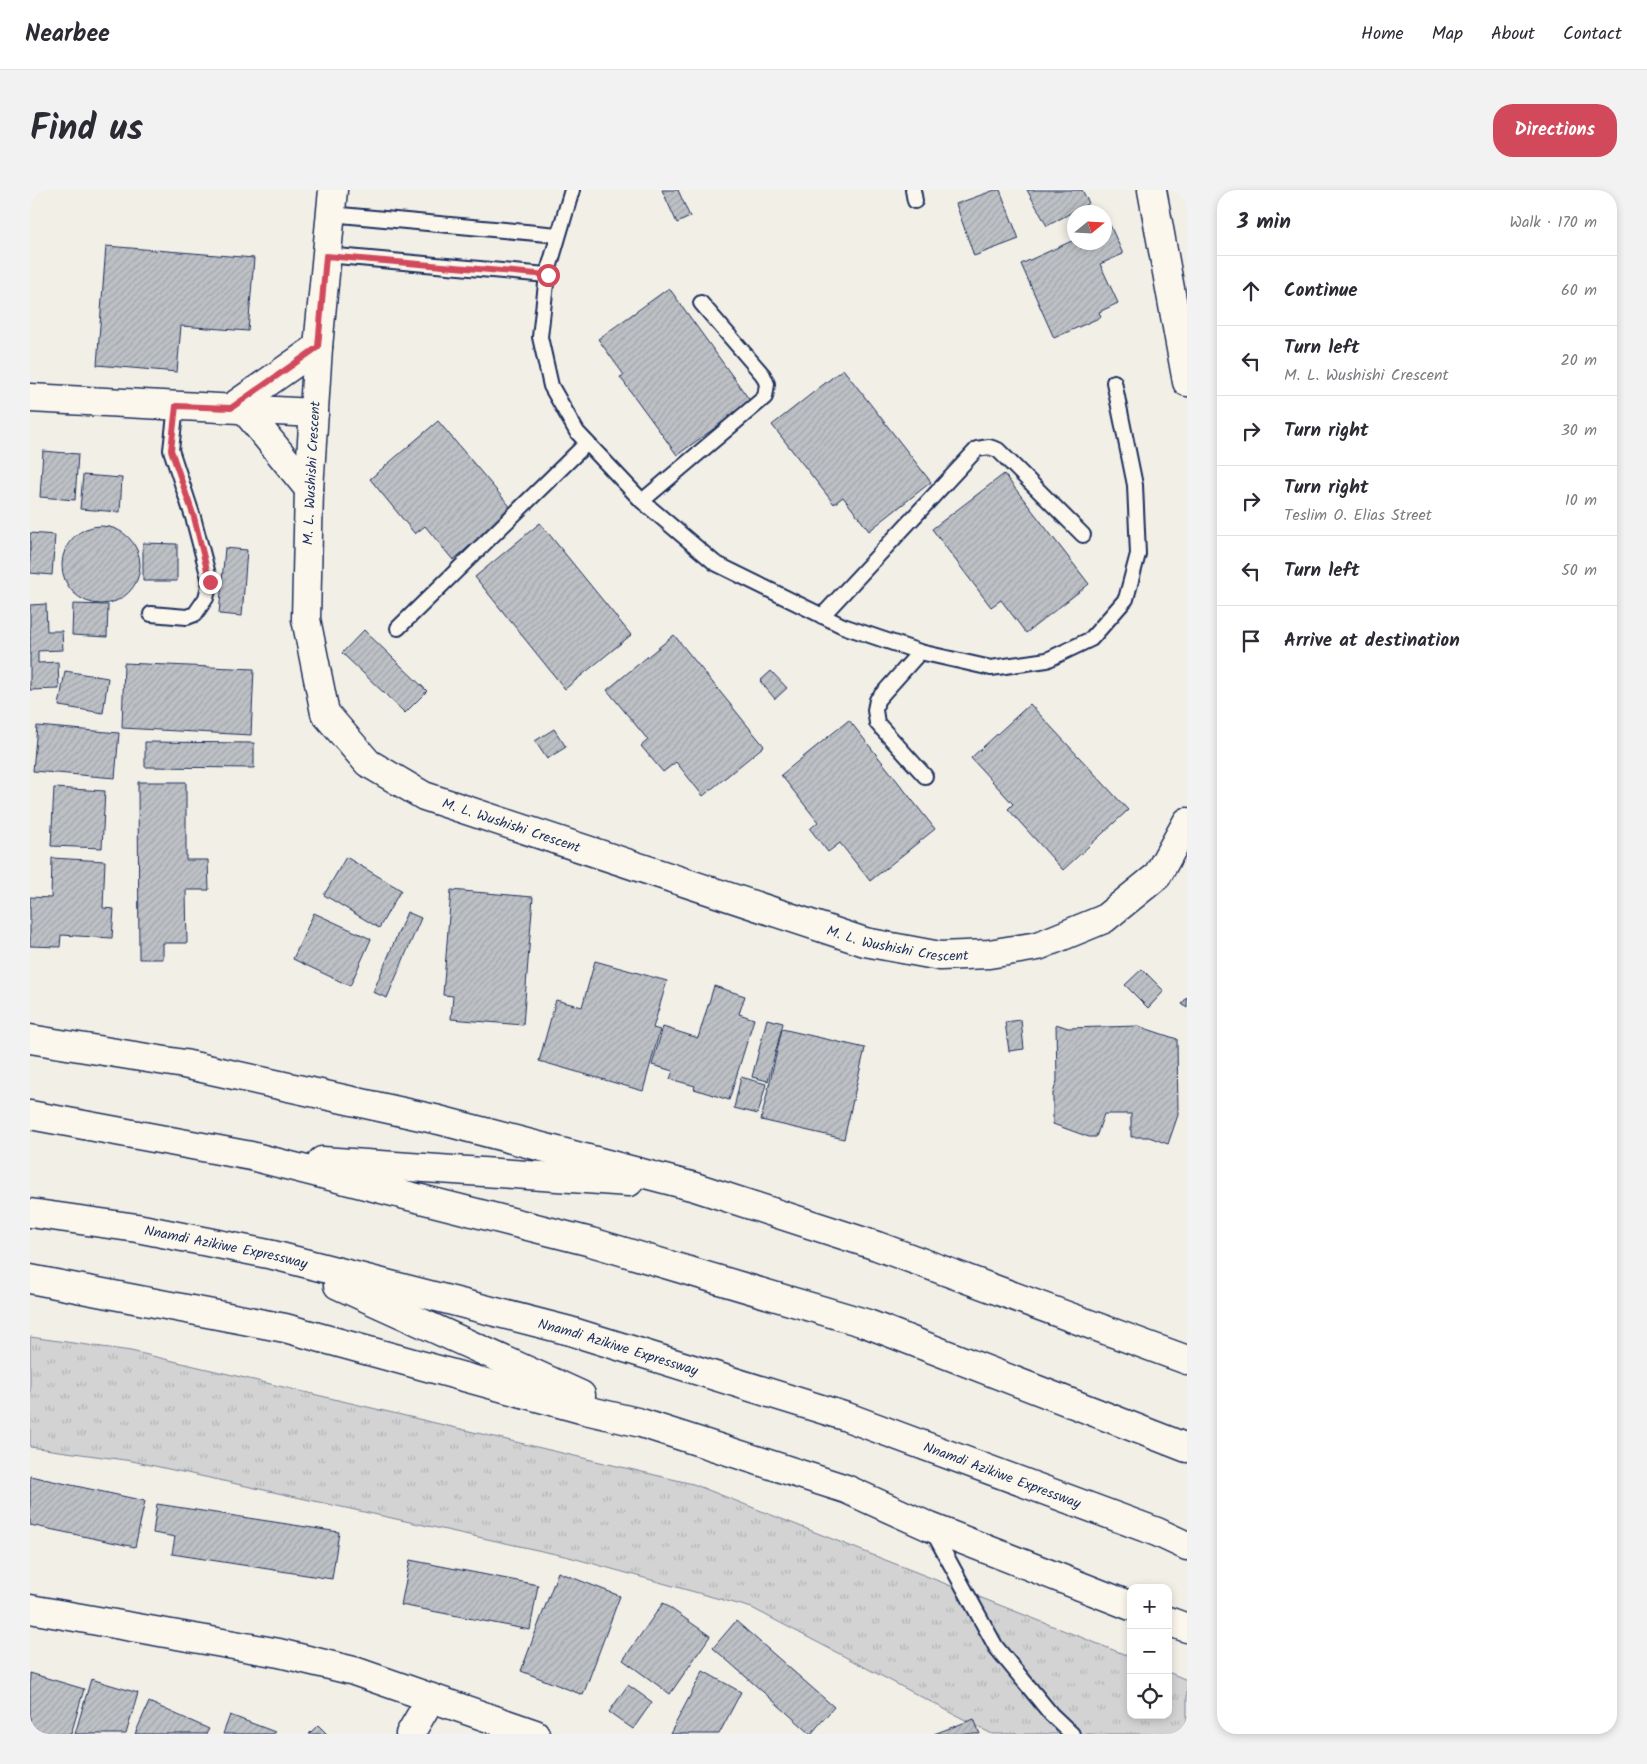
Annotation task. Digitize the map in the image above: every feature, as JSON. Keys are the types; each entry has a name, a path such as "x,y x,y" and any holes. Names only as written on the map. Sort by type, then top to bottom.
{"main road":[{"path":"1152,190 1187,382"},
{"name":"M. L. Wushishi Crescent","path":"332,202 318,347 308,489 306,619 325,713 368,763 424,796 866,942 940,956 988,954 1038,946 1104,919 1157,876 1187,822"},
{"path":"238,409 318,347"},
{"path":"30,398 314,413"},
{"path":"238,409 308,489"},
{"path":"30,1039 184,1064 430,1118 695,1187 877,1246 1187,1360"},
{"path":"30,1115 251,1156 591,1242 868,1324 1187,1448"},
{"path":"251,1156 695,1187"},
{"name":"Nnamdi Azikiwe Expressway","path":"30,1213 137,1228 273,1255 570,1331 848,1417 1156,1532 1187,1546"},
{"path":"273,1255 641,1423"},
{"path":"30,1279 285,1328 581,1409 641,1423 846,1489 930,1527 1127,1604"},
{"path":"30,1609 279,1653 354,1671 535,1734"},
{"path":"1172,1622 1187,1628"},
{"path":"410,1734 431,1698"}],"lane":[{"path":"572,190 548,275 540,337 551,386 577,432 642,501 715,563 843,626 920,652 991,668 1047,660 1091,639 1126,599 1138,554 1135,485 1114,382"},
{"path":"332,202 558,235"},
{"path":"326,256 548,275"},
{"path":"642,501 765,397 767,384 763,375 701,303"},
{"path":"151,614 187,618 195,614 206,598 210,582 194,517 171,450 176,406"},
{"path":"398,628 587,443"},
{"path":"822,616 977,449 989,447 998,450 1083,535"},
{"path":"920,652 877,700 874,710 877,723 925,776"},
{"path":"930,1527 996,1647 1051,1714 1072,1734"}],"green space":[{"path":"30,1337 131,1351 693,1484 1127,1655 1127,1719 1172,1719 1172,1674 1187,1680 1187,1734 992,1734 752,1608 569,1557 132,1461 30,1447"}],"building":[{"path":"662,190 678,190 690,217 677,223"},
{"path":"995,190 1000,190 1019,239 974,256 956,204"},
{"path":"1027,190 1082,190 1089,203 1085,205 1067,205 1067,215 1047,226"},
{"path":"1112,229 1123,254 1100,264 1118,303 1099,312 1101,317 1054,338 1021,264 1067,243 1067,250 1112,250"},
{"path":"106,246 254,258 248,331 181,326 177,372 97,365"},
{"path":"669,288 751,402 677,455 620,377 624,375 598,339"},
{"path":"843,369 931,482 869,531 843,497 834,504 772,425"},
{"path":"438,421 513,510 453,560 425,526 415,534 370,479"},
{"path":"43,451 78,454 75,500 40,497"},
{"path":"1004,474 1089,584 1026,633 1001,600 991,607 932,529"},
{"path":"83,475 122,478 120,512 80,509"},
{"path":"540,523 631,635 565,689 475,577"},
{"path":"93,526 109,526 123,532 134,543 140,557 140,573 134,587 123,598 109,604 93,604 79,598 68,587 62,573 62,557 68,543 79,532"},
{"path":"30,533 55,535 52,575 30,573"},
{"path":"143,543 177,544 177,581 143,581"},
{"path":"225,548 247,550 242,616 219,614"},
{"path":"46,604 47,631 62,631 63,650 38,651 38,663 58,662 59,689 30,690 30,605"},
{"path":"73,604 108,605 107,637 72,635"},
{"path":"364,630 427,691 405,713 342,653"},
{"path":"674,635 764,746 703,796 676,762 663,772 641,746 648,740 607,690"},
{"path":"124,663 254,669 251,735 122,728"},
{"path":"65,671 108,678 103,713 59,706"},
{"path":"771,671 787,688 775,699 760,681"},
{"path":"1030,704 1128,810 1063,870 1008,809 1013,804 971,758"},
{"path":"849,720 935,829 870,881 840,843 828,852 810,829 818,822 781,775"},
{"path":"37,726 119,733 115,778 33,771"},
{"path":"554,729 566,747 547,759 535,741"},
{"path":"145,742 254,743 254,768 145,767"},
{"path":"138,782 186,782 186,860 208,860 209,890 186,890 187,943 163,943 163,959 139,959"},
{"path":"54,788 105,791 102,848 51,846"},
{"path":"346,857 401,890 379,928 324,895"},
{"path":"52,858 105,861 103,908 114,909 112,938 61,935 60,947 30,946 30,897 51,898"},
{"path":"451,890 533,897 523,1025 451,1019 453,996 443,995"},
{"path":"407,912 421,918 387,998 373,992"},
{"path":"314,913 371,939 350,986 293,959"},
{"path":"595,961 667,981 653,1028 660,1030 643,1091 539,1061 556,1000 582,1007"},
{"path":"1142,969 1164,991 1148,1008 1125,985"},
{"path":"714,986 745,996 739,1014 754,1019 729,1100 694,1089 695,1086 670,1079 673,1071 652,1065 663,1027 698,1038"},
{"path":"1187,997 1187,1008 1182,1004"},
{"path":"767,1019 783,1023 768,1081 752,1077"},
{"path":"1021,1020 1024,1049 1009,1051 1005,1022"},
{"path":"1056,1024 1068,1028 1138,1026 1177,1039 1178,1115 1168,1144 1149,1137 1131,1137 1131,1114 1104,1114 1096,1137 1089,1137 1053,1124 1053,1093 1057,1081"},
{"path":"782,1029 865,1048 844,1139 761,1120"},
{"path":"741,1077 766,1084 758,1114 734,1108"},
{"path":"30,1476 145,1501 135,1547 30,1525"},
{"path":"157,1504 339,1532 332,1579 172,1554 175,1537 153,1533"},
{"path":"410,1560 538,1585 530,1630 401,1605"},
{"path":"558,1572 620,1596 583,1695 521,1671"},
{"path":"663,1603 710,1636 670,1694 623,1660"},
{"path":"736,1621 834,1707 811,1734 713,1648"},
{"path":"703,1671 741,1692 719,1734 670,1734"},
{"path":"30,1673 84,1689 71,1734 30,1734"},
{"path":"91,1679 138,1693 126,1734 75,1734"},
{"path":"628,1685 652,1702 633,1729 609,1712"},
{"path":"149,1702 209,1729 206,1734 135,1734"},
{"path":"230,1715 275,1732 274,1734 223,1734"},
{"path":"974,1719 980,1734 934,1734"},
{"path":"318,1725 327,1734 309,1734"}],"route":[{"path":"210,582 194,517 171,450 176,406 231,408 318,347 326,256 548,275"}]}
